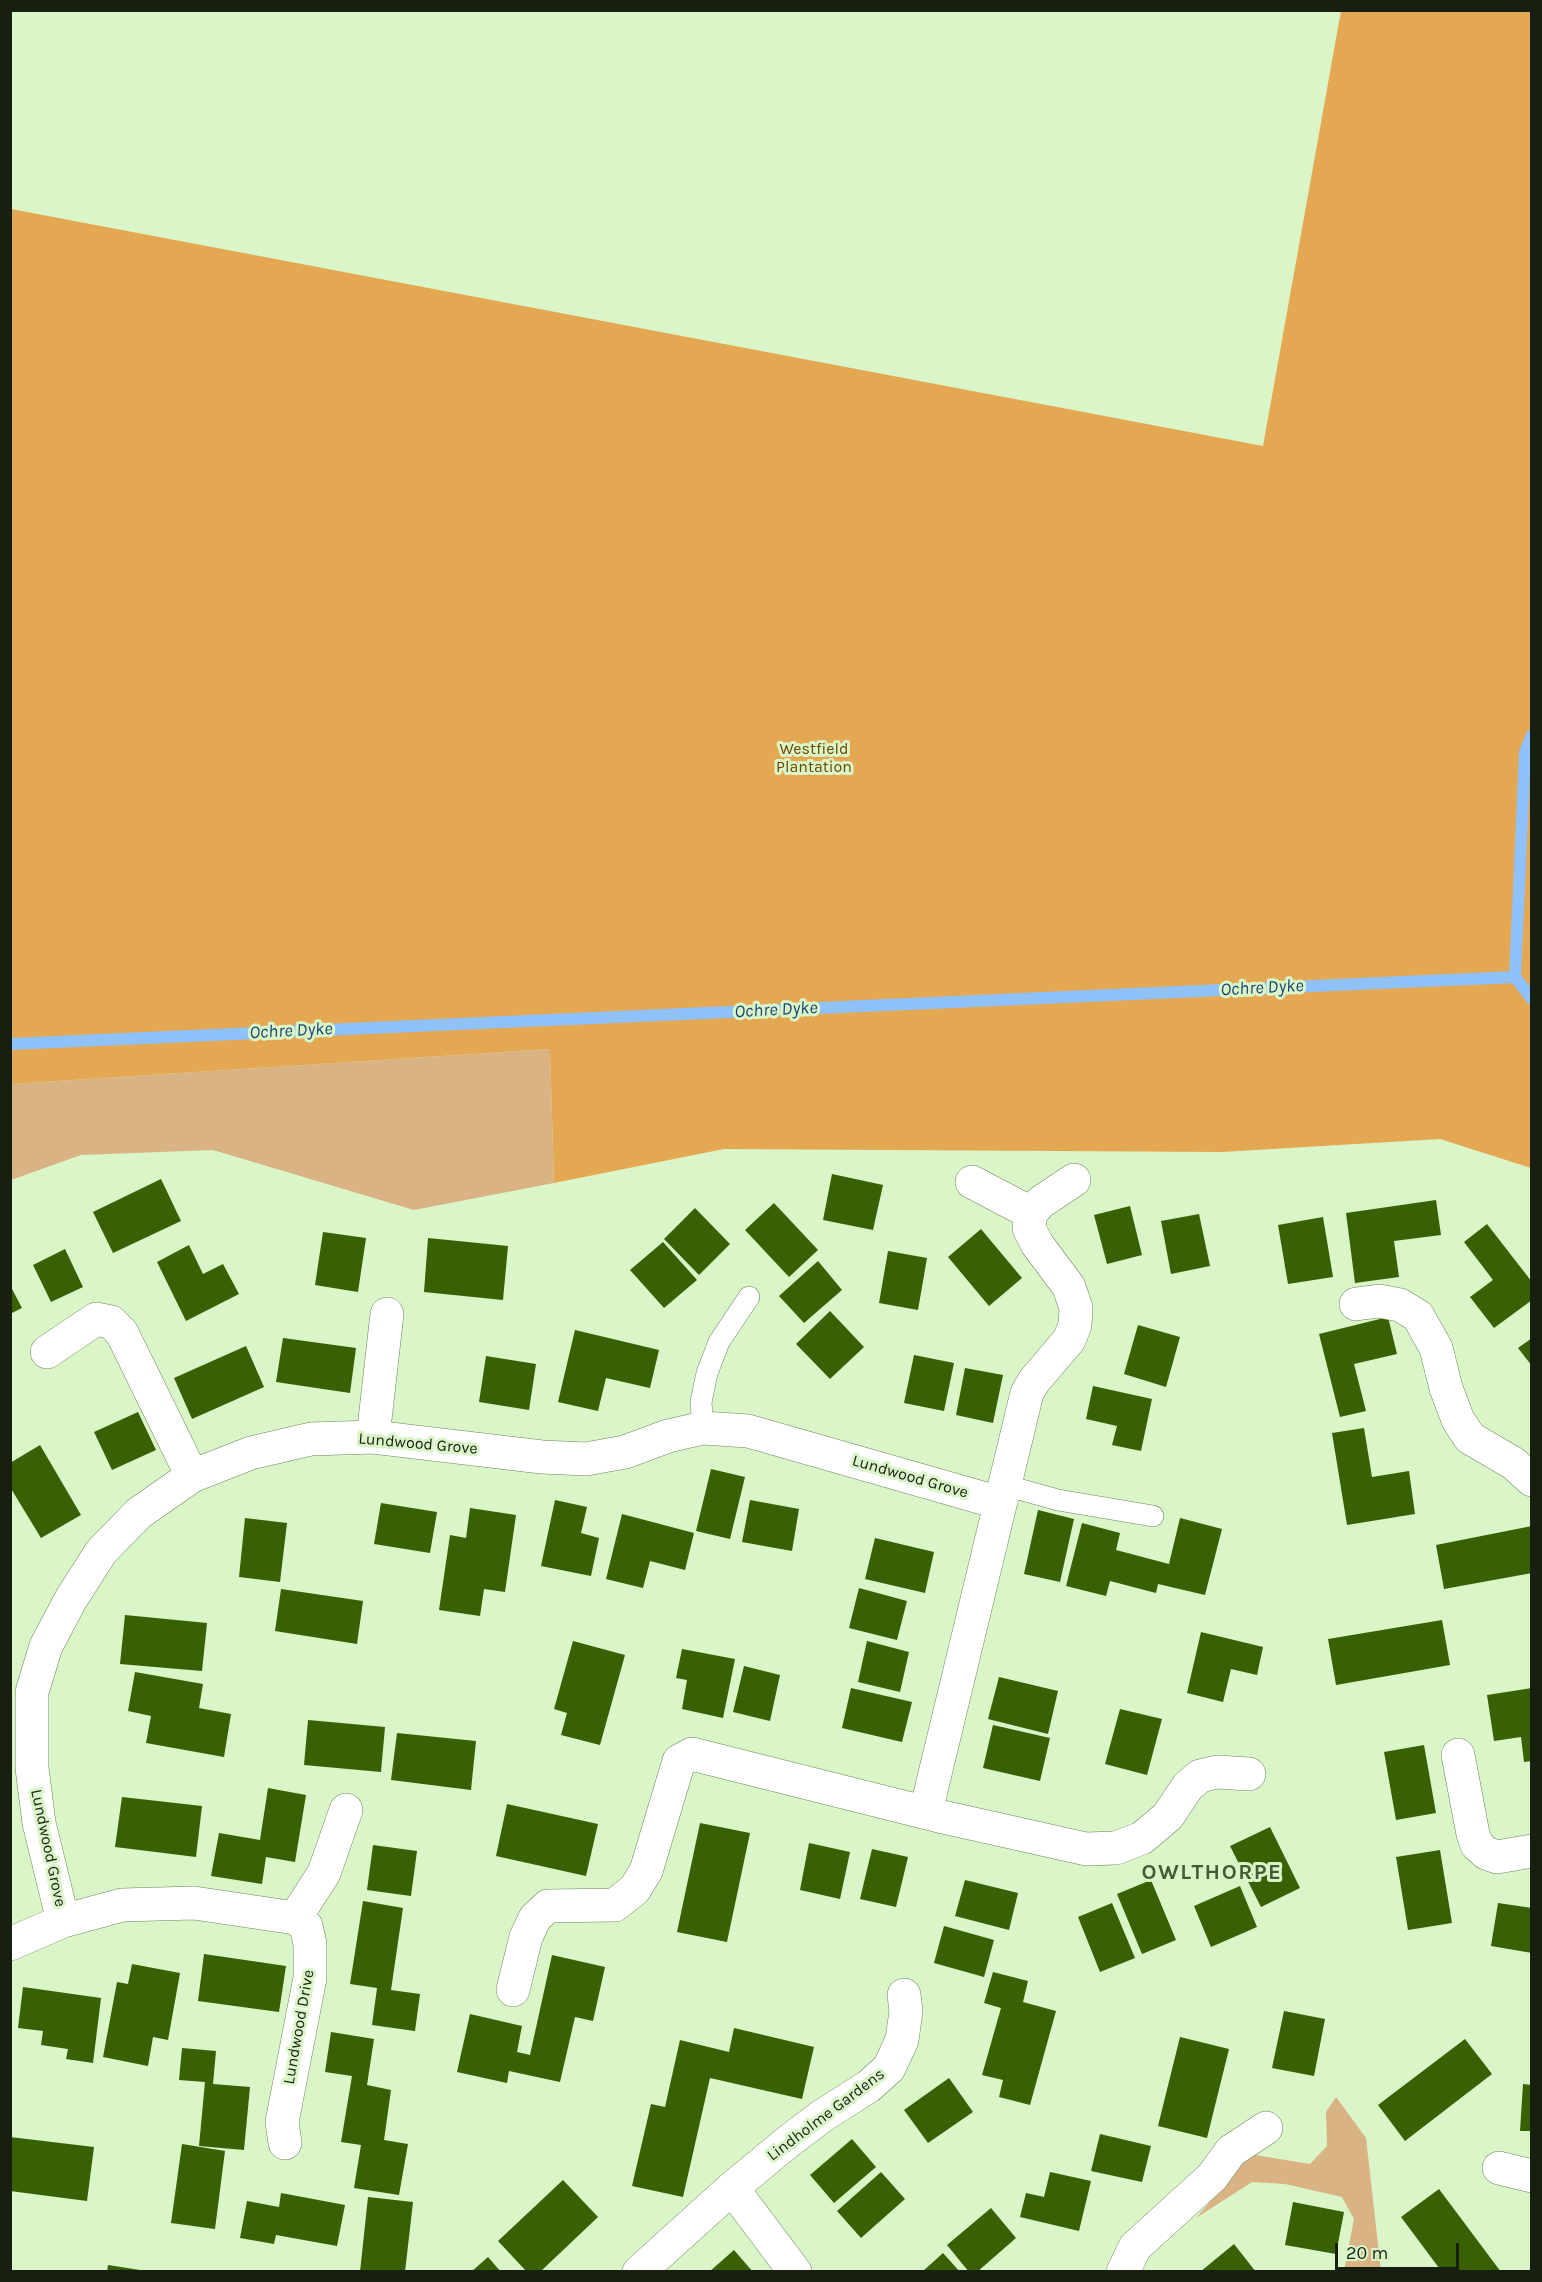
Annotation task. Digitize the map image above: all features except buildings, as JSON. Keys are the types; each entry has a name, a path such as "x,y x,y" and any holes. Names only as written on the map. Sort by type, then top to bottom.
{"street":[{"path":"926,1811 1027,1393 1034,1381 1069,1340 1075,1325 1076,1308 1069,1287 1036,1244 1029,1228 1031,1213 1041,1202 1074,1180"},
{"path":"972,1182 1031,1213"},
{"path":"1356,1304 1379,1301 1400,1305 1418,1316 1436,1348 1446,1388 1458,1420 1470,1438 1513,1463 1532,1480"},
{"path":"373,1437 387,1314"},
{"path":"46,1352 96,1319 111,1322 122,1333 192,1476"},
{"name":"Lundwood Grove","path":"63,1921 39,1823 32,1768 21,1723 46,1646 101,1552 139,1513 192,1476 251,1453 310,1439 373,1437 542,1457 586,1459 625,1452 668,1436 703,1428 748,1431 1002,1494"},
{"path":"513,1990 526,1937 535,1918 548,1906 615,1905 635,1889 646,1871 679,1761 692,1754 1086,1849 1116,1848 1142,1838 1168,1815 1188,1786 1200,1776 1217,1772 1248,1774"},
{"path":"1458,1755 1473,1834 1478,1845 1486,1853 1497,1857 1532,1851"},
{"path":"10,1944 63,1921 122,1905 194,1903 295,1918 324,1873 346,1810"},
{"name":"Lundwood Drive","path":"285,2143 282,2122 310,1978 310,1944 306,1926 295,1918"},
{"name":"Lindholme Gardens","path":"639,2271 732,2188 822,2116 869,2086 889,2068 902,2040 906,2011 904,1995"},
{"path":"1123,2271 1135,2247 1212,2177 1231,2151 1266,2128"},
{"path":"1499,2168 1532,2176"},
{"path":"732,2188 795,2271"}],"lane":[{"path":"703,1428 701,1402 707,1373 719,1342 749,1297"},
{"path":"1002,1494 1058,1500 1153,1516"}],"shaded area":[{"path":"550,1049 554,1183 414,1210 213,1150 81,1155 11,1180 11,1084"},
{"path":"1336,2097 1366,2138 1381,2271 1344,2271 1354,2219 1342,2197 1285,2184 1252,2182 1196,2218 1221,2189 1234,2169 1255,2155 1310,2164 1327,2146 1326,2112"}],"green space":[{"name":"Westfield Plantation","path":"1341,11 1531,11 1531,1168 1440,1139 1222,1152 724,1149 554,1183 550,1049 11,1084 11,209 1263,446"}],"waterway":[{"path":"1515,977 1525,752 1532,735"},
{"name":"Ochre Dyke","path":"10,1044 1515,977 1532,999"}],"district":[{"name":"OWLTHORPE","path":"1212,1873"}]}
